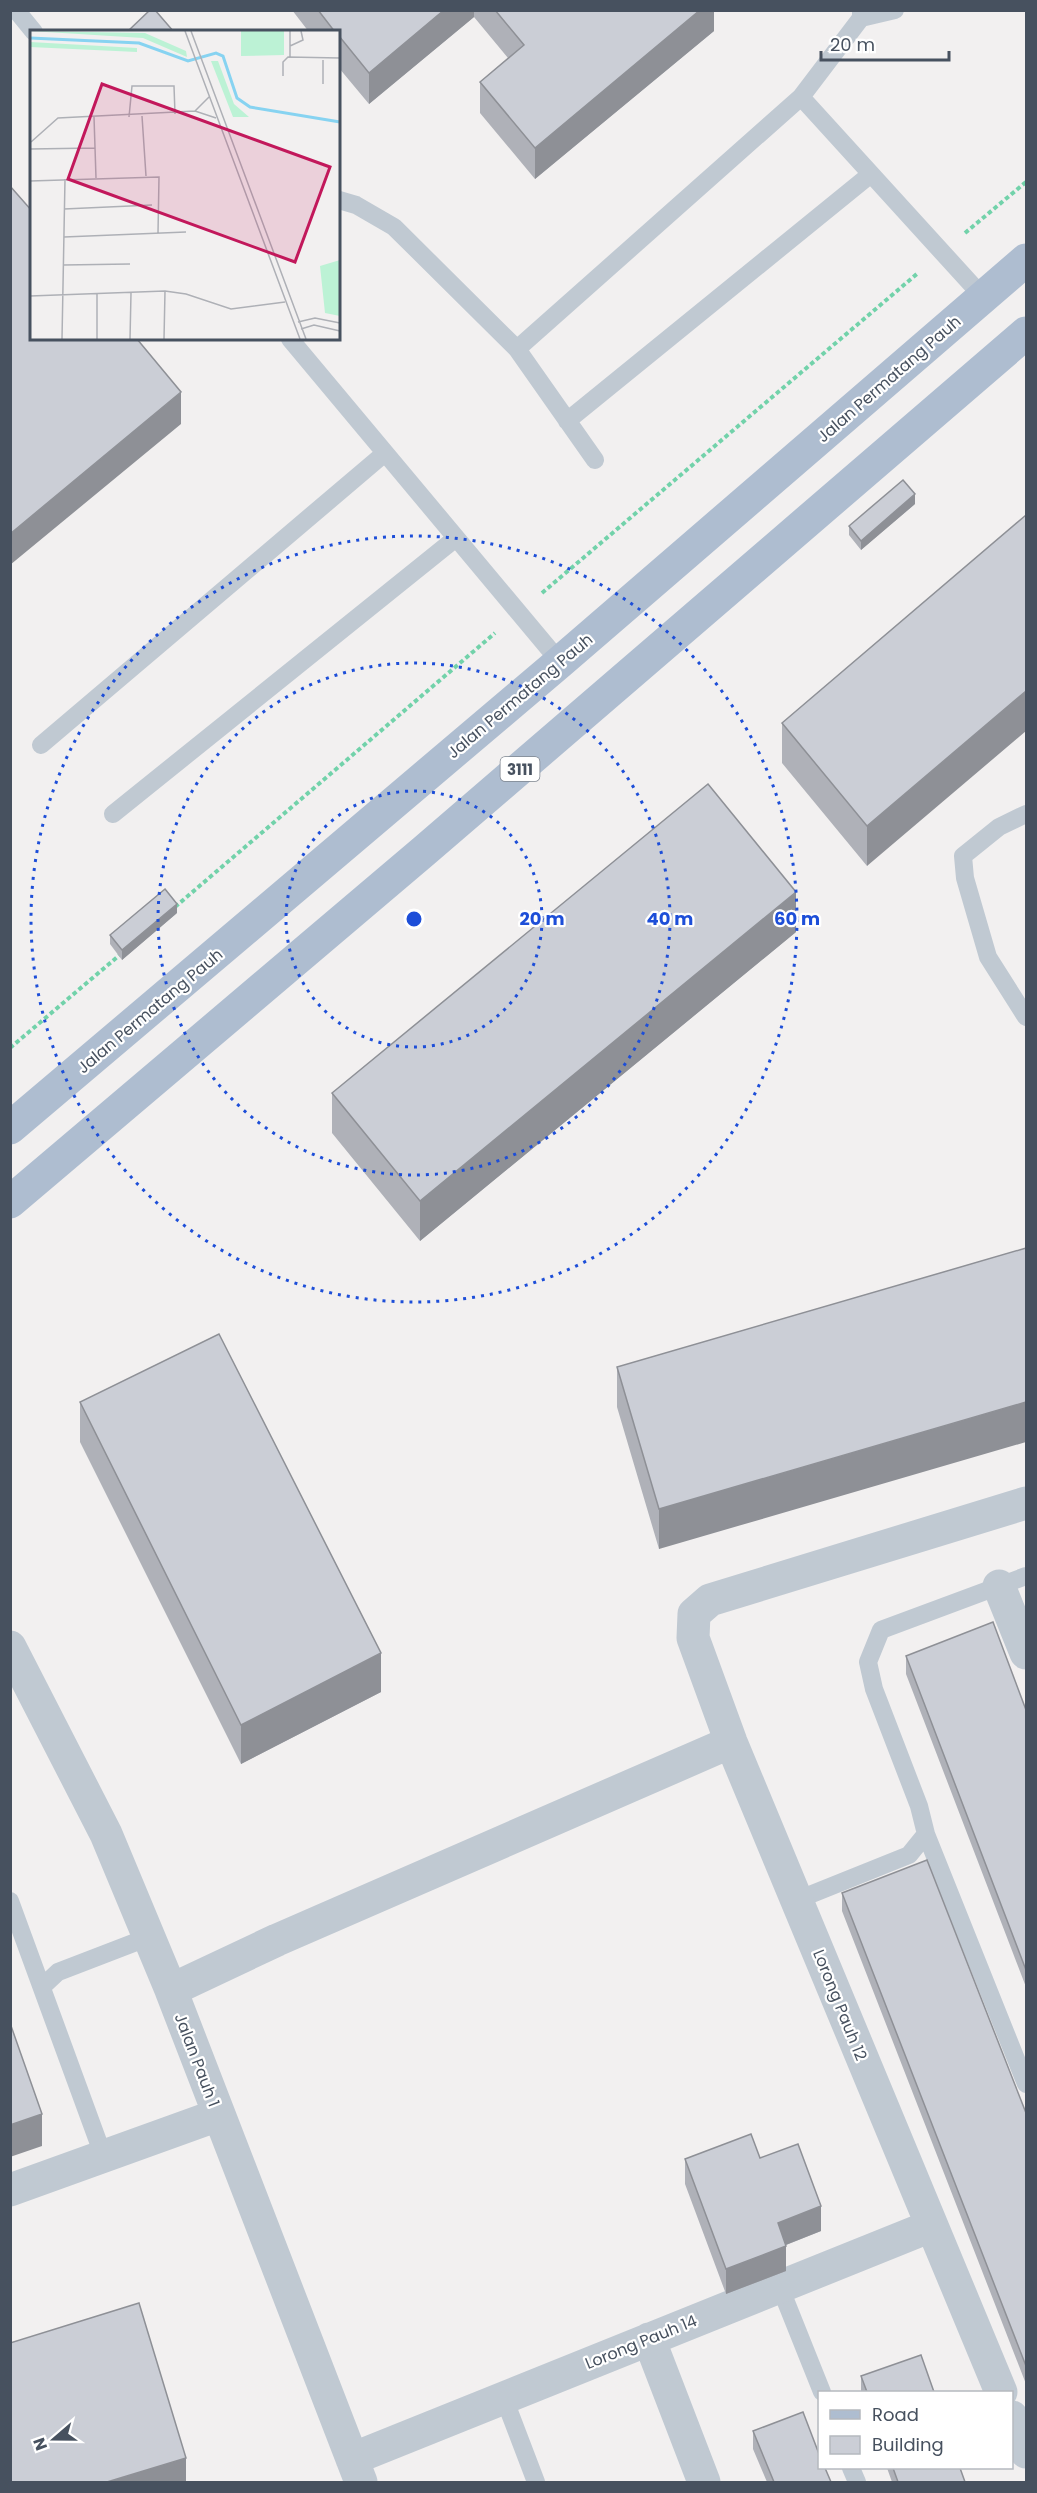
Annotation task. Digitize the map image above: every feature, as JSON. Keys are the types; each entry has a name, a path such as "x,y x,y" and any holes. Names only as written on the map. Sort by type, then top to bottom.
{"main road":[{"name":"Jalan Permatang Pauh","path":"10,1128 560,662 1026,260"},
{"name":"3111","path":"10,1202 433,843 1026,333"}],"street":[{"name":"Lorong Pauh 12","path":"1001,2391 731,1742 693,1638 694,1614 710,1600 1026,1503"},
{"path":"1013,1581 1026,1653"},
{"name":"Jalan Pauh 1","path":"10,1647 20,1689 106,1834 171,1990 357,2471"},
{"path":"171,1990 288,1935 731,1742"},
{"path":"10,2190 218,2115"},
{"name":"Lorong Pauh 14","path":"357,2471 504,2398 931,2226"},
{"path":"649,2339 704,2482"},
{"path":"1013,2422 1026,2452"}],"lane":[{"path":"16,10 32,30"},
{"path":"517,350 801,97 861,14 894,10"},
{"path":"801,97 983,297"},
{"path":"567,421 871,174"},
{"path":"340,200 356,205 394,227 517,350 595,460"},
{"path":"291,340 560,662"},
{"path":"41,745 385,453"},
{"path":"113,814 456,538"},
{"path":"1026,814 999,827 963,856 965,878 988,957 1026,1017"},
{"path":"1013,1581 882,1630 868,1662 874,1689 919,1806 926,1834 1026,2084"},
{"path":"797,1900 909,1855 926,1834"},
{"path":"10,1901 103,2155"},
{"path":"42,1987 58,1972 149,1937"},
{"path":"780,2286 822,2391"},
{"path":"504,2398 536,2482"}],"building":[{"path":"150,10 155,10 172,30 129,30"},
{"path":"318,10 444,10 369,73 340,37 340,30 333,30"},
{"path":"495,10 700,10 535,148 480,82 524,45"},
{"path":"10,186 30,209 30,340 138,340 181,392 10,534"},
{"path":"903,480 915,494 861,541 849,526"},
{"path":"1026,515 1026,691 867,826 782,723"},
{"path":"708,784 796,892 420,1201 332,1093"},
{"path":"165,889 177,904 122,950 110,935"},
{"path":"1026,1248 1026,1402 659,1509 617,1367"},
{"path":"219,1334 381,1653 241,1725 80,1402"},
{"path":"993,1622 1026,1710 1026,1970 906,1656"},
{"path":"927,1860 1026,2113 1026,2366 842,1893"},
{"path":"10,2023 42,2114 10,2125"},
{"path":"751,2134 760,2158 798,2144 821,2206 778,2223 786,2246 726,2269 685,2159"},
{"path":"139,2303 186,2458 107,2482 10,2482 10,2343"},
{"path":"921,2355 934,2391 867,2391 861,2376"},
{"path":"803,2412 818,2451 818,2469 825,2469 831,2482 774,2482 753,2431"},
{"path":"893,2469 960,2469 965,2482 898,2482"}]}
